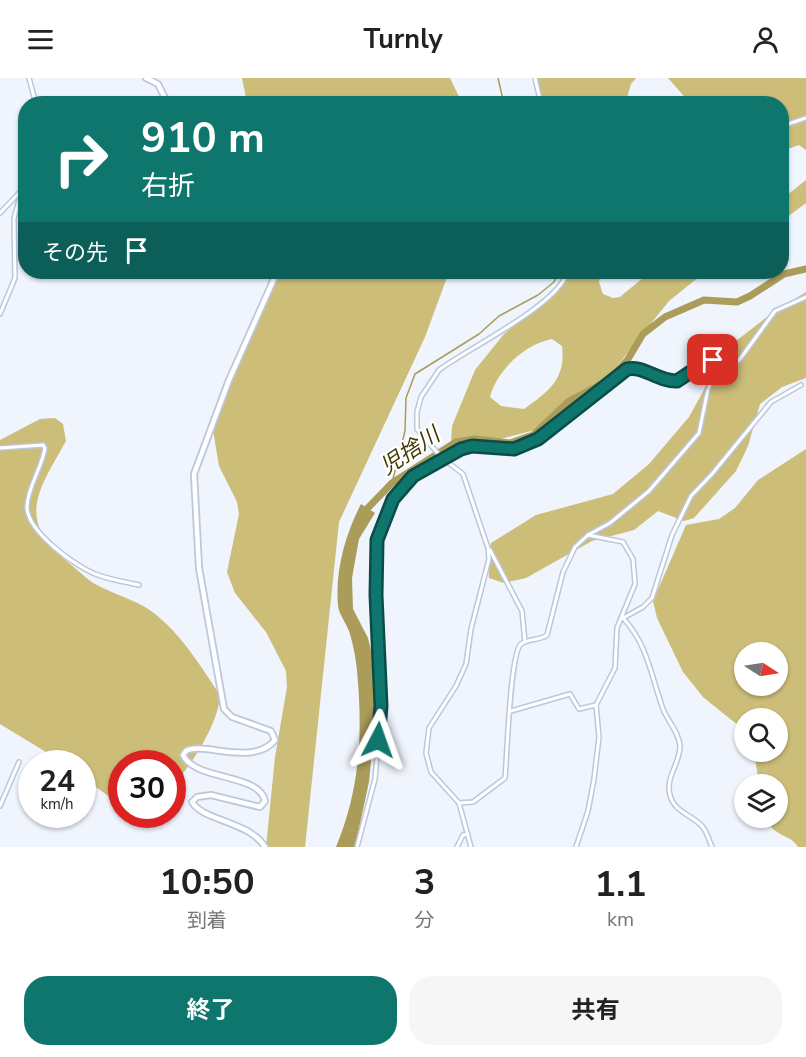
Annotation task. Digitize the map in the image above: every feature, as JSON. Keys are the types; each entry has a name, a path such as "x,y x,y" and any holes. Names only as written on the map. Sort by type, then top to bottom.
{"street":[{"path":"29,78 34,96"},
{"path":"146,78 158,84 164,96"},
{"path":"535,78 539,96"},
{"path":"789,124 806,118"},
{"path":"0,213 18,193"},
{"path":"0,314 15,278 14,222 18,204"},
{"path":"265,847 252,834 198,809 192,802 197,797 211,795 260,807 265,801 261,792 252,786 193,765 183,755 192,748 240,753 271,745 275,740 270,731 232,717 224,710 199,568 194,492 197,465 210,426 274,279"},
{"path":"525,642 522,610 488,548 463,474 428,442 417,429 416,421 421,397 432,377 450,362 483,344 547,298 561,285 564,279"},
{"path":"459,803 473,802 505,778 512,672 519,648 525,642 547,635 564,568 575,547 588,534 610,523 644,496 696,439 711,382 722,370 738,361 774,311 806,297"},
{"path":"357,847 375,778 380,722 376,595 378,533 397,493 413,476 443,458 472,446 514,449 538,439 627,369 636,368 657,378 674,381 713,360 723,358 738,361"},
{"path":"623,618 643,607 652,598 672,535 691,496 719,466 771,402 801,385"},
{"path":"0,448 40,444 45,446 44,458 27,505 34,525 60,551 82,568 100,576 139,585"},
{"path":"576,847 588,811 594,780 599,737 596,705 615,668 617,628 635,584 632,555 621,540 588,534"},
{"path":"471,847 459,803 429,768 426,744 431,724 449,698 466,664 474,618 485,584 488,548"},
{"path":"623,618 634,630 650,660 663,711 680,744 679,754 669,782 670,796 677,808 704,827 712,847"},
{"path":"511,711 570,694 579,709 596,705"},
{"path":"0,806 18,764"},
{"path":"457,847 463,835 468,834"}],"shaded area":[{"path":"242,78 450,78 459,96 246,96"},
{"path":"535,78 636,78 631,84 627,96 539,96"},
{"path":"668,78 806,78 806,150 799,145 789,149 789,96 684,96"},
{"path":"806,180 806,203 789,216 789,193"},
{"path":"269,279 446,279 425,337 339,522 305,847 266,847 275,757 287,687 286,671 266,632 235,593 227,572 239,514 237,502 219,466 213,430 222,394 237,367"},
{"path":"561,279 600,279 603,294 613,298 620,297 642,279 696,279 669,301 587,403 562,423 461,449 451,442 452,426 475,370 504,334 548,299","holes":["552,339 562,346 563,357 559,375 549,390 524,409 501,406 490,397 506,368 522,352 532,346"]},
{"path":"806,292 806,378 782,387 760,404 748,446 736,471 694,518 684,521 658,511 634,530 592,541 526,578 504,583 489,578 488,559 491,543 536,515 613,494 649,464 689,417 727,348 772,313"},
{"path":"55,418 63,424 66,441 40,490 37,519 42,533 52,547 90,580 145,607 161,619 189,650 220,695 210,730 186,769 186,750 108,750 108,796 96,787 96,750 43,750 0,724 0,440 40,419"},
{"path":"806,449 806,847 798,847 773,828 788,828 788,774 757,774 756,762 788,762 788,708 734,708 734,722 703,697 683,672 657,618 653,601 686,525 719,519 735,508 758,480"},
{"path":"361,504 375,513 359,539 352,578 353,609 368,638 373,659 376,711 369,782 355,847 336,847 355,782 360,717 355,656 349,631 339,609 337,593 342,554"}],"waterway":[{"path":"498,78 502,96"},
{"name":"児捨川","path":"789,273 806,269"},
{"path":"392,483 405,431 406,398 415,374 479,334 499,316 538,295 556,279"},
{"name":"児捨川","path":"361,515 392,483 456,442 475,439 510,443 533,435 569,401 609,380 628,359 643,334 665,317 704,300 737,302 776,279"}],"route":[{"path":"378,740 381,706 376,595 377,540 386,512 397,493 413,476 461,449 472,446 514,449 538,439 627,369 636,368 657,378 677,381 713,360"}]}
